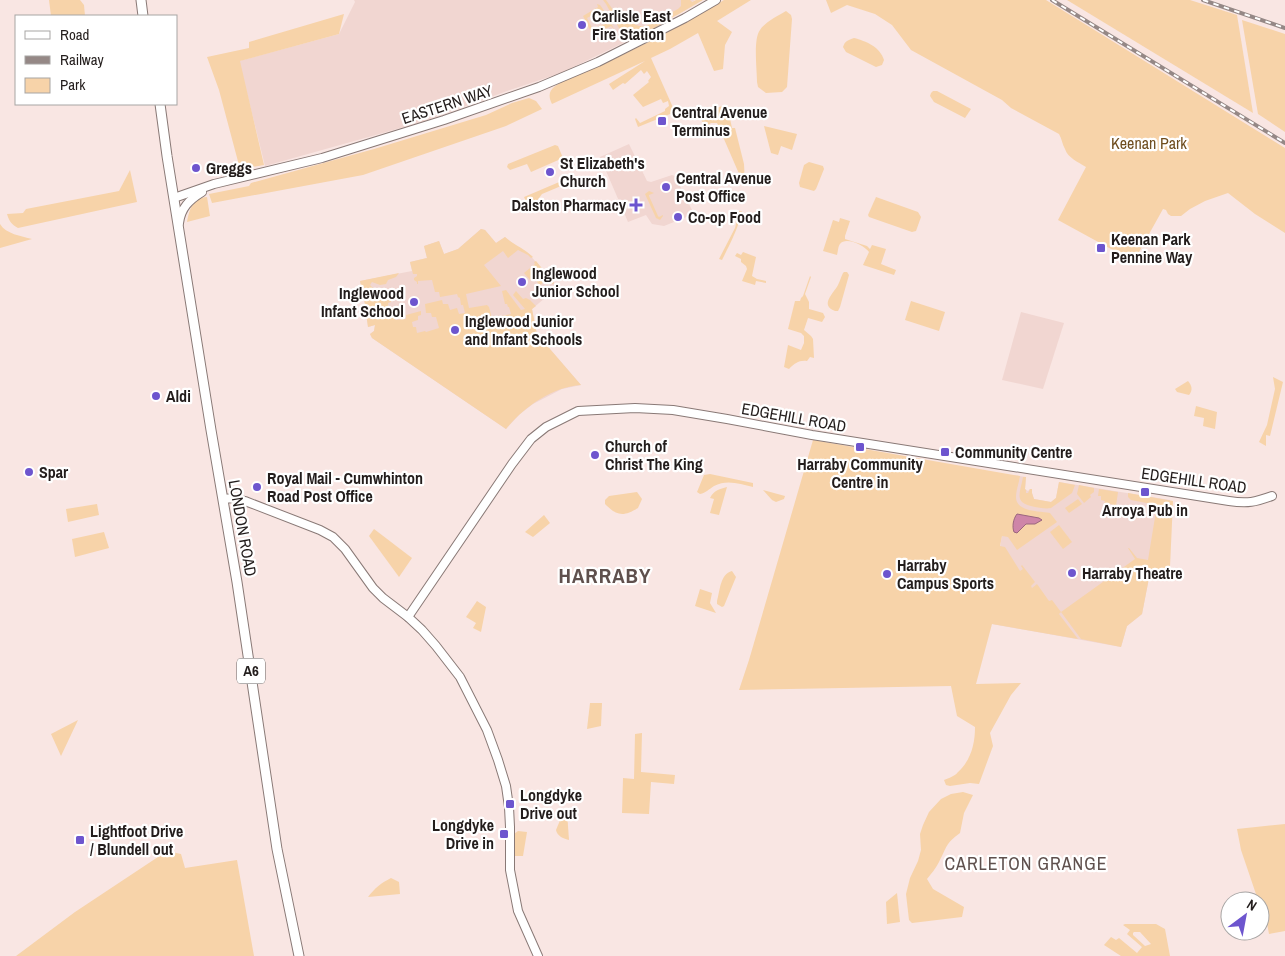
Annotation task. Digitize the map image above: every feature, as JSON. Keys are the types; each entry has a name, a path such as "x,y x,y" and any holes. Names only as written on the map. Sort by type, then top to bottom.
{"main road":[{"path":"141,0 143,15"},
{"name":"LONDON ROAD","path":"160,105 250,662 278,849 299,956"}],"street":[{"name":"EASTERN WAY","path":"174,198 214,184 322,158 444,120 540,87 598,62 685,18 716,0"},
{"path":"179,229 180,217 188,201 214,184"},
{"name":"EDGEHILL ROAD","path":"408,617 531,439 546,427 578,411 635,408 670,410 727,418 812,435 1229,502 1252,503 1272,496"},
{"path":"223,499 245,500 333,537 373,588 408,617 436,646 460,677 487,730 506,786 510,827 510,870 518,911 538,956"}],"shaded area":[{"path":"354,0 695,0 623,43 561,73 422,122 265,166 239,61 339,34 355,2"},
{"path":"629,144 647,181 651,182 672,175 675,176 694,214 664,226 652,224 646,215 628,222 600,157"},
{"name":"Inglewood Junior and Infant Schools","path":"481,229 485,230 496,243 505,237 528,253 558,287 532,309 536,332 581,385 562,389 533,404 506,429 372,338 370,334 374,331 375,325 368,327 360,281 412,271 410,262 427,258 424,246 439,241 444,254 458,249"},
{"path":"1021,312 1064,323 1043,389 1002,380"},
{"path":"1013,475 1026,477 1025,489 1028,491 1032,489 1034,499 1051,502 1056,498 1059,482 1170,500 1163,569 1149,578 1142,614 1127,626 1121,647 992,624 1005,547 1000,547"},
{"path":"1017,514 1042,520 1035,524 1026,524 1017,533 1014,532 1013,525"}],"green space":[{"path":"49,0 80,0 84,5 85,15 51,15"},
{"path":"603,0 606,0 621,19 639,26 646,26 678,9 681,6 681,0 690,0 692,2 703,0 647,33 626,41"},
{"path":"724,0 751,0 717,21 732,32 725,45 723,69 714,71 698,33 651,58 675,112 638,127 636,118 640,123 665,111 669,106 668,101 663,103 661,99 643,107 633,95 649,82 651,77 647,71 644,74 641,70 625,84 623,83 613,90 609,84 645,61 552,104 550,93 559,84 646,43"},
{"name":"Keenan Park","path":"826,0 1046,0 1285,148 1285,233 1255,214 1228,193 1205,201 1181,216 1171,216 1163,209 1133,261 1058,220 1086,167 1068,155 1059,134 911,50 892,25 875,14 847,5 831,13"},
{"path":"1067,0 1190,0 1237,15 1253,113"},
{"path":"597,4 600,5 605,13 602,10 587,18 595,34 593,36 583,16 598,7"},
{"path":"786,11 791,15 792,19 787,87 782,92 766,93 758,87 757,82 756,47 758,34 772,19"},
{"path":"344,14 339,34 240,61 264,165 240,169 219,90 207,57 249,48 249,42"},
{"path":"607,18 614,29 611,26 596,33 595,28 609,22"},
{"path":"1242,20 1285,34 1285,132 1258,114"},
{"path":"854,38 876,48 884,60 882,65 876,67 846,52 843,47 845,43"},
{"path":"933,91 937,91 971,109 965,118 934,102 930,96"},
{"path":"529,98 536,101 542,109 506,126 363,175 212,203 209,194 249,186 251,183 374,149 486,115 512,103"},
{"path":"722,106 730,107 733,111 733,113 729,114 732,128 735,128 744,164 745,183 742,183 742,178 717,123 708,125 707,122 703,124 700,114"},
{"path":"764,126 797,134 792,150 781,146 778,155 771,153"},
{"path":"555,145 558,146 563,158 531,172 527,164 510,170 507,167 508,164"},
{"path":"809,162 823,166 824,169 814,191 800,187 799,183 804,165"},
{"path":"130,170 137,202 18,228 12,224 7,214 23,213 26,209 119,191"},
{"path":"571,177 573,181 542,194 530,210 524,197"},
{"path":"649,191 654,193 649,196 658,216 663,215 660,220 656,218 645,194"},
{"path":"207,197 210,216 187,222 193,203 198,199"},
{"path":"876,197 918,212 921,217 916,231 912,232 869,217 868,215"},
{"path":"739,211 742,211 731,242 722,260 719,259 735,228"},
{"path":"840,218 850,221 845,239 867,246 870,249 872,245 886,249 881,264 896,270 894,275 863,265 869,252 864,247 851,241 843,242 839,245 837,255 823,251 833,220 839,222"},
{"path":"0,224 10,232 32,239 0,248"},
{"name":"Inglewood Junior and Infant Schools","path":"481,229 485,230 496,243 505,237 533,257 531,258 518,250 508,258 503,251 484,265 501,286 466,294 469,308 487,305 492,318 511,314 509,307 505,304 502,291 506,290 521,310 525,309 513,295 516,291 523,299 530,300 536,306 532,309 537,334 581,385 549,394 521,413 506,429 372,338 370,334 374,331 375,325 368,327 360,281 399,273 396,277 388,280 386,284 380,285 372,282 370,285 373,288 374,297 388,295 390,297 391,302 388,303 390,316 394,316 395,320 406,319 406,315 421,311 418,320 412,322 413,327 416,327 417,333 439,328 436,317 432,317 431,313 426,313 425,304 442,300 443,304 448,304 450,310 457,308 459,314 465,313 460,298 457,294 440,297 439,292 435,292 432,280 418,281 417,284 414,278 417,274 413,274 410,262 427,258 424,246 439,241 444,254 458,249"},
{"path":"743,252 756,257 752,276 766,281 766,283 756,281 755,285 742,281 747,269 741,262 741,259 735,256 737,253 741,255"},
{"path":"536,261 555,283 552,284 547,279 538,287 538,283 533,277 530,280 524,273"},
{"path":"844,272 847,272 849,275 840,307 838,311 835,311 828,306 828,302"},
{"path":"810,276 805,294 809,302 809,309 823,313 825,317 822,322 808,318 804,330 813,339 814,358 810,357 807,361 797,362 789,369 784,367 788,345 801,350 804,336 801,333 788,329 795,301 800,301 803,296"},
{"path":"911,301 945,312 939,331 905,320"},
{"path":"1273,377 1283,382 1270,436 1266,435 1266,446 1259,442 1267,425 1275,389"},
{"path":"1188,381 1192,388 1189,395 1177,392 1175,389"},
{"path":"1196,406 1217,412 1215,429 1203,426 1204,418 1194,416"},
{"name":"Harraby Campus Sports","path":"813,440 1020,476 1016,497 1020,506 1029,510 1050,513 1057,522 1017,550 1008,537 1002,536 1000,546 1005,547 1020,571 1023,569 1022,565 1035,582 1031,586 1032,588 1037,584 1049,601 1052,600 1061,612 1059,614 1078,639 992,624 976,684 1021,683 1011,695 990,733 993,746 979,784 970,783 950,786 946,785 944,780 955,775 966,762 973,746 975,733 975,727 957,716 951,686 739,690"},
{"path":"710,474 753,483 753,487 724,483 700,494 697,492 704,475"},
{"path":"1023,477 1026,477 1026,493 1032,489 1034,499 1051,502 1056,498 1059,482 1075,485 1072,493 1051,508 1039,508 1023,503 1021,500 1020,493"},
{"path":"1079,485 1094,488 1094,492 1090,495 1091,497 1084,503 1077,494"},
{"path":"727,487 719,515 710,513 714,499 710,498 713,493"},
{"path":"1099,489 1118,492 1115,513 1111,513 1112,504 1104,504 1105,501 1101,500 1101,496 1098,496"},
{"path":"763,490 785,496 784,499 776,502"},
{"path":"637,492 642,499 638,508 628,513 617,513 605,504 605,500 609,496"},
{"path":"1128,493 1173,501 1170,567 1149,578 1142,614 1127,626 1121,647 1081,639 1061,612 1135,559 1128,548 1137,558 1148,560 1157,505 1131,500 1128,497"},
{"path":"1078,499 1082,504 1069,513 1065,508"},
{"path":"97,504 99,515 68,522 66,509"},
{"path":"544,515 550,523 533,537 525,532"},
{"path":"1059,525 1072,542 1063,549 1050,532"},
{"path":"374,529 412,558 399,577 369,536"},
{"path":"104,532 109,548 75,557 72,539"},
{"path":"732,571 736,577 722,607 717,604 721,583 725,576"},
{"path":"700,589 712,593 710,603 716,613 695,606"},
{"path":"477,601 486,607 481,632 473,628 476,623 466,617"},
{"path":"590,703 602,703 601,726 587,729"},
{"path":"78,720 61,756 51,734"},
{"path":"642,733 641,772 675,775 674,784 651,782 649,814 622,813 623,778 634,779 635,734"},
{"path":"963,792 973,795 964,813 960,833 949,843 938,864 927,879 933,889 964,907 962,917 912,923 909,920 906,894 921,850 920,834 923,825 929,812 941,799 951,794"},
{"path":"567,812 569,840 559,836 556,830 563,813"},
{"path":"1285,824 1285,931 1270,934 1270,891 1255,891 1241,850 1237,829"},
{"path":"518,831 527,832 523,856 514,856 514,834"},
{"path":"167,851 181,854 185,868 237,860 254,956 16,956 75,912"},
{"path":"391,878 399,882 400,894 368,897 378,886"},
{"path":"897,893 900,922 887,924 886,902"},
{"path":"1156,924 1165,929 1170,956 1121,956 1104,945 1111,937 1116,940 1119,938 1137,953 1142,947 1127,934 1130,930 1123,925","holes":["1134,932 1140,932 1151,944 1145,946 1133,935"]}],"railway":[{"path":"1052,0 1285,143"},
{"path":"1203,0 1285,28"}],"place":[{"name":"Carlisle East Fire Station","path":"582,25"},
{"name":"Central Avenue Terminus","path":"662,121"},
{"name":"Greggs","path":"196,168"},
{"name":"St Elizabeth's Church","path":"550,172"},
{"name":"Central Avenue Post Office","path":"666,187"},
{"name":"Dalston Pharmacy","path":"636,205"},
{"name":"Co-op Food","path":"678,217"},
{"name":"Keenan Park Pennine Way","path":"1101,248"},
{"name":"Inglewood Junior School","path":"522,282"},
{"name":"Inglewood Infant School","path":"414,302"},
{"name":"Inglewood Junior and Infant Schools","path":"455,330"},
{"name":"Aldi","path":"156,396"},
{"name":"Harraby Community Centre in","path":"860,447"},
{"name":"Community Centre","path":"945,452"},
{"name":"Church of Christ The King","path":"595,455"},
{"name":"Spar","path":"29,472"},
{"name":"Royal Mail - Cumwhinton Road Post Office","path":"257,487"},
{"name":"Arroya Pub in","path":"1145,492"},
{"name":"Harraby Theatre","path":"1072,573"},
{"name":"Harraby Campus Sports","path":"887,574"},
{"name":"Longdyke Drive out","path":"510,804"},
{"name":"Longdyke Drive in","path":"504,834"},
{"name":"Lightfoot Drive / Blundell out","path":"80,840"}],"district":[{"name":"HARRABY","path":"605,576"},
{"name":"CARLETON GRANGE","path":"1026,864"}]}
